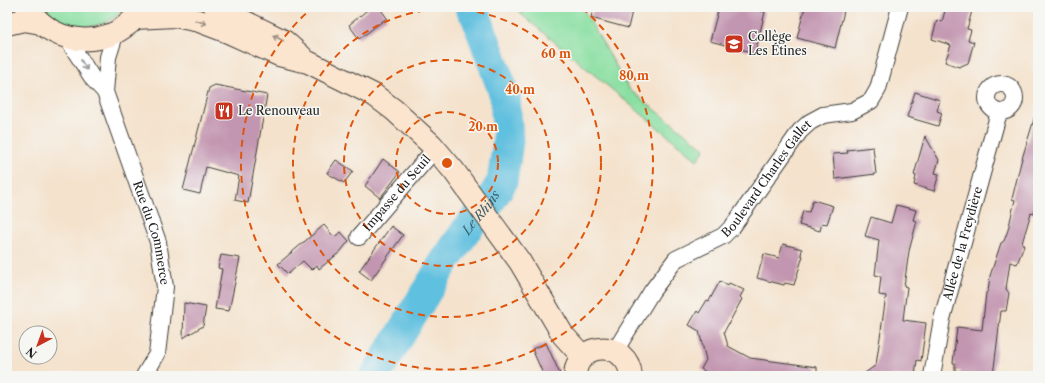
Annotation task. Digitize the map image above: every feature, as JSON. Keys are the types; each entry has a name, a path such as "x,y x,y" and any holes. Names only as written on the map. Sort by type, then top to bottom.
{"main road":[{"path":"216,7 284,41 308,62"},
{"path":"7,24 24,20 34,15 52,31 66,37 91,39 104,37 116,32 139,13 175,16 199,21 279,55 308,62 374,95 408,122 435,149 454,171 520,262 563,335 579,366 590,351 607,348 622,356 631,370 631,376"}],"street":[{"name":"Boulevard Charles Gallet","path":"615,351 652,291 676,259 723,236 733,226 800,131 810,122 823,115 852,111 871,101 878,89 900,7"},
{"name":"Rue du Commerce","path":"105,92 108,56 116,32"},
{"name":"Rue du Commerce","path":"66,37 93,79 105,92 158,242 165,287 158,354 144,376"},
{"name":"Allée de la Freydière","path":"932,376 942,319 999,112"},
{"name":"Impasse du Seuil","path":"359,237 435,149"}],"green space":[{"path":"43,7 125,7 117,16 107,22 84,26 72,25 61,21 51,15"},
{"path":"516,7 583,7 630,90 705,149 697,160 521,14"}],"building":[{"path":"371,7 379,7 387,18 359,39 349,25"},
{"path":"593,7 633,7 628,28 591,18"},
{"path":"719,7 747,7 765,12 755,53 710,41"},
{"path":"805,7 845,7 835,48 797,38"},
{"path":"946,7 973,7 967,29 971,30 968,40 974,42 968,63 959,67 945,62 951,45 932,39 937,20 942,22"},
{"path":"215,85 267,95 248,203 235,200 239,176 206,167 200,194 183,190 209,88"},
{"path":"915,92 940,100 937,111 942,113 938,126 907,117"},
{"path":"1035,116 1038,116 1038,198 1034,214 1031,213 1022,243 1024,246 1017,264 1010,262 1006,289 1009,293 1006,311 1001,311 993,376 960,376 961,371 955,371 955,363 953,363 957,327 982,330 986,293 988,291 990,276 1001,243 1004,241 1008,230 1015,200 1012,199 1021,162"},
{"path":"925,136 939,160 935,173 939,174 934,191 914,185 916,176 914,175"},
{"path":"873,147 876,174 835,179 833,154 848,153 847,150"},
{"path":"383,159 400,172 380,198 365,186"},
{"path":"336,160 353,171 344,183 327,173"},
{"path":"813,200 833,206 827,224 822,223 820,231 799,225 803,211 809,212"},
{"path":"896,205 916,210 913,220 917,221 909,251 904,286 907,287 903,320 926,323 921,361 917,360 915,376 861,376 876,365 886,296 879,295 881,276 875,275 879,240 865,236 871,217 891,223"},
{"path":"324,225 334,237 341,232 349,241 340,252 319,269 317,265 312,270 303,261 288,274 278,264"},
{"path":"391,226 403,235 371,280 359,271"},
{"path":"783,244 802,249 801,255 803,256 794,285 785,283 784,285 757,278 764,254 779,258"},
{"path":"221,255 240,258 229,311 215,309 222,269 218,268"},
{"path":"720,281 728,286 729,283 744,290 740,297 742,299 724,332 728,346 750,358 817,367 817,376 713,376 701,369 706,360 699,331 689,325 697,311 699,313 707,300 709,301"},
{"path":"184,303 206,307 203,326 183,338"},
{"path":"546,343 561,376 544,376 532,349"}],"waterway":[{"name":"Le Rhins","path":"375,376 445,261 470,225 487,206 502,182 508,141 505,96 476,16 470,7"}],"place":[{"name":"Collège Les Étines","path":"734,44"},
{"name":"Le Renouveau","path":"224,111"}]}
